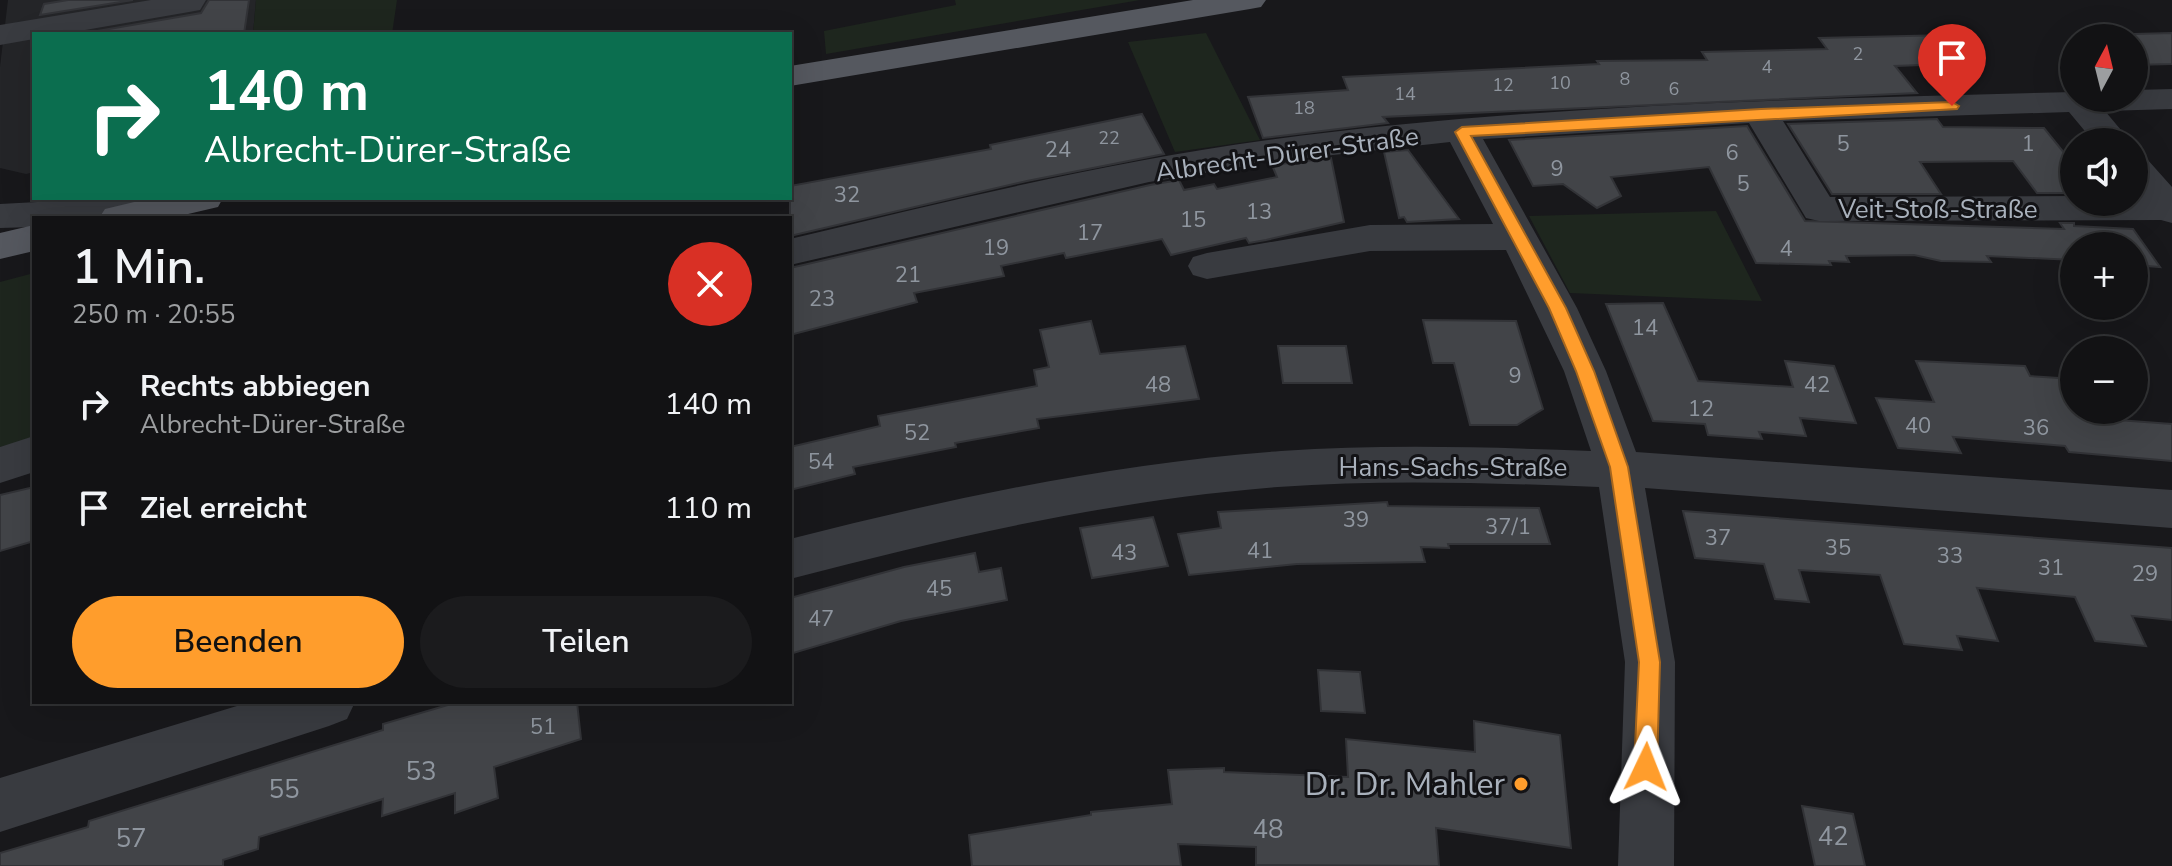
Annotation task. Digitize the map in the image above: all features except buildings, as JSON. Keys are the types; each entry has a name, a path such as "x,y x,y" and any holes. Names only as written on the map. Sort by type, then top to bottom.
{"main road":[{"path":"792,76 1250,0"},
{"path":"126,216 195,200"},
{"path":"0,246 32,238"}],"street":[{"path":"0,6 79,10 189,3 190,0"},
{"path":"0,35 79,10"},
{"name":"Albrecht-Dürer-Straße","path":"2148,100 2172,99"},
{"name":"Albrecht-Dürer-Straße","path":"792,252 1179,167 1359,140 1761,113 2060,103"},
{"path":"2088,112 2101,128"},
{"name":"Veit-Stoß-Straße","path":"1761,113 1819,209 2170,210"},
{"path":"1462,132 1520,237 1580,358 1619,467 1650,662 1646,866"},
{"path":"2148,184 2170,210"},
{"path":"0,216 157,208"},
{"path":"1207,266 1370,238 1520,237"},
{"path":"0,465 32,455"},
{"name":"Hans-Sachs-Straße","path":"792,558 903,529 1148,483 1280,469 1619,467 2172,509"},
{"path":"0,805 323,704"}],"shaded area":[{"path":"8,0 256,0 253,32 32,32 32,172 0,168 0,67"},
{"path":"256,0 397,0 392,32 253,32"},
{"path":"955,0 1140,0 826,54 824,31 956,5"},
{"path":"1206,33 1260,140 1175,152 1128,42"},
{"path":"1716,211 1762,301 1570,293 1529,216"},
{"path":"32,274 32,439 0,447 0,282"}],"place":[{"name":"Dr. Dr. Mahler","path":"1521,784"}],"route":[{"path":"1646,767 1650,662 1619,467 1585,371 1557,308 1462,132 1761,113 1952,106"}]}
